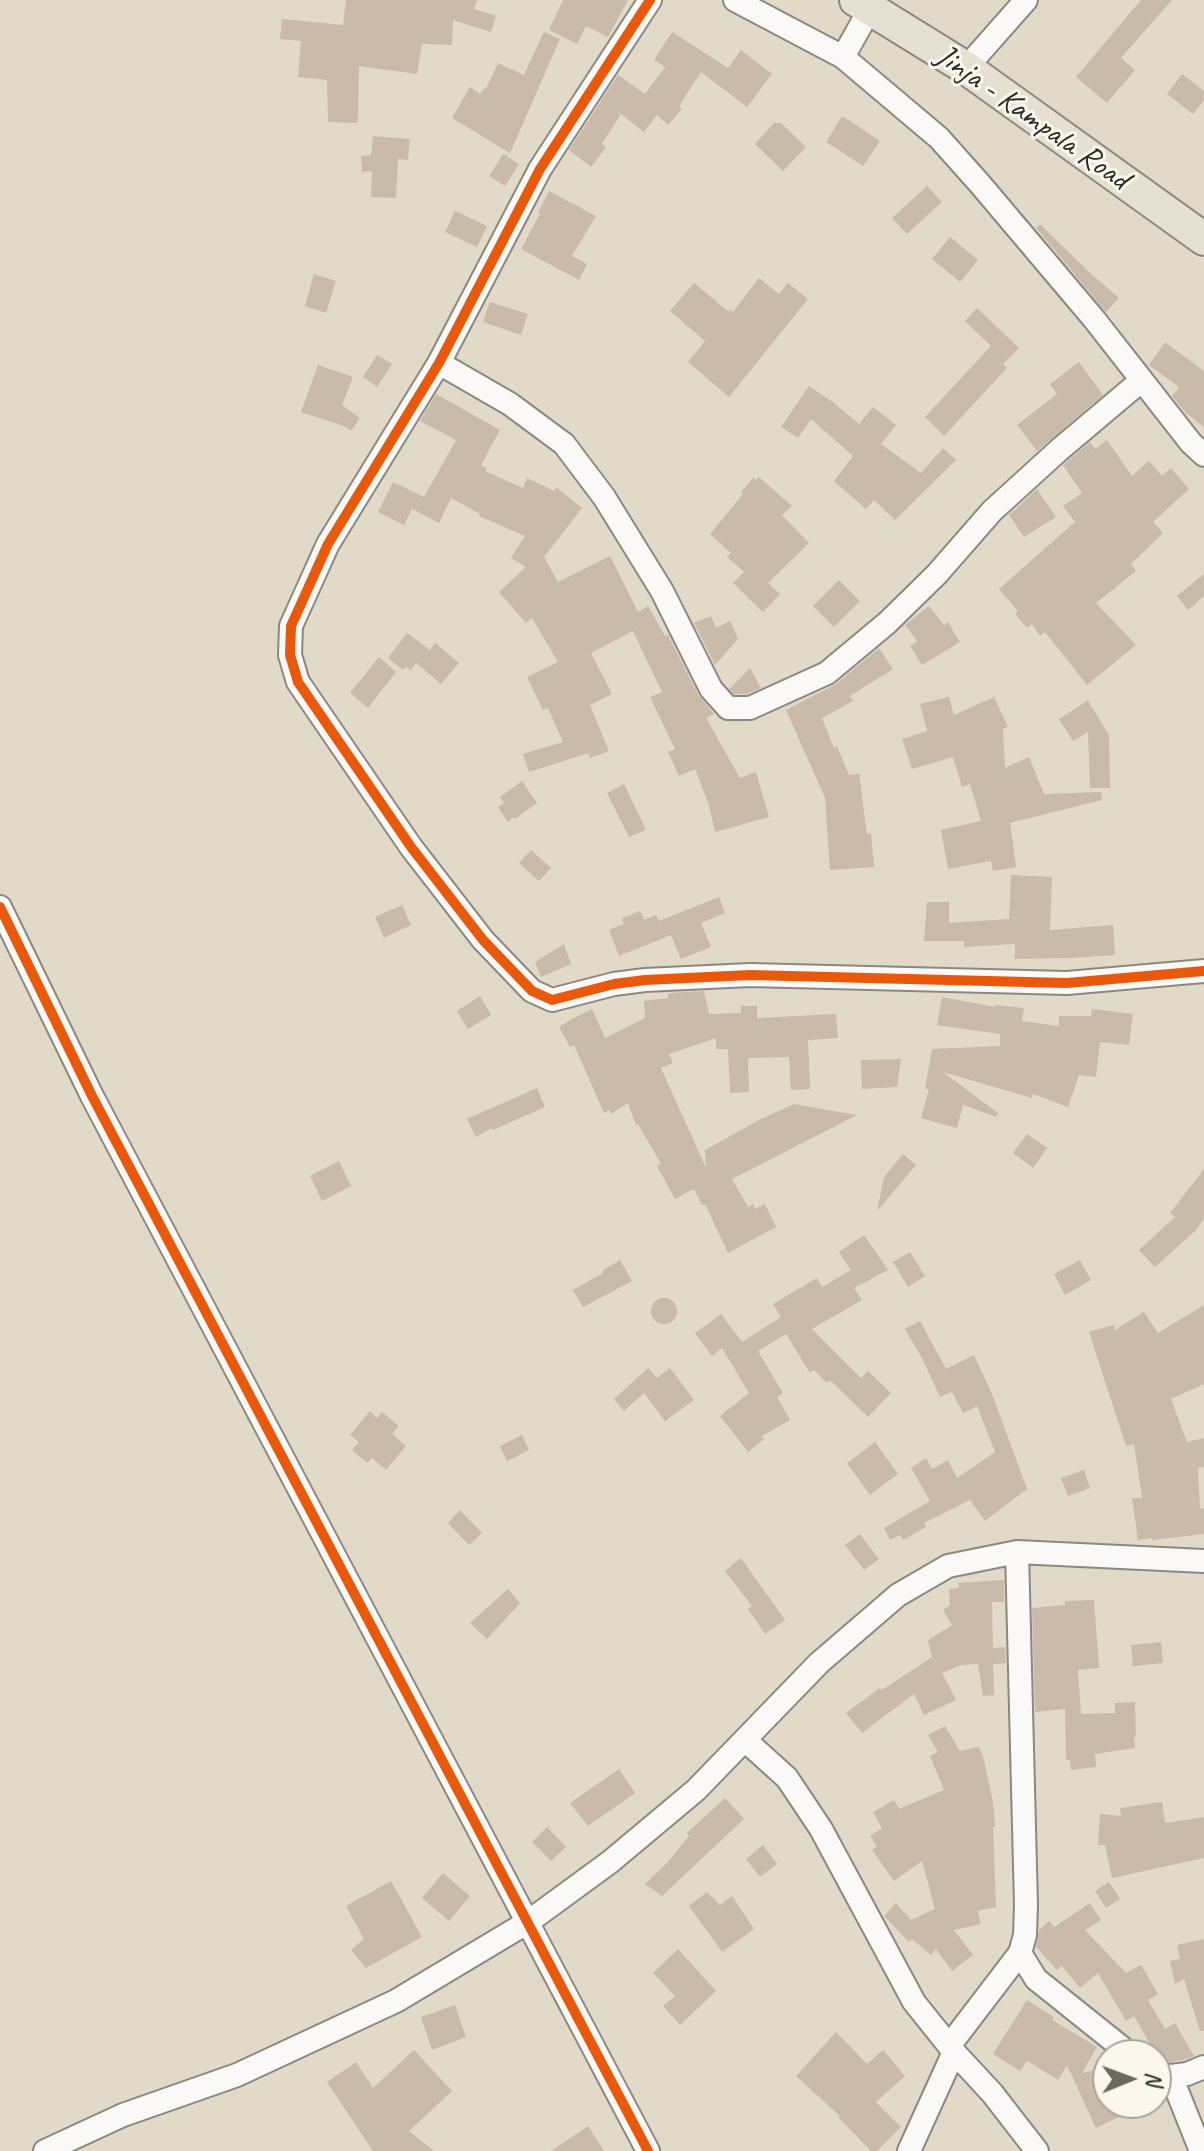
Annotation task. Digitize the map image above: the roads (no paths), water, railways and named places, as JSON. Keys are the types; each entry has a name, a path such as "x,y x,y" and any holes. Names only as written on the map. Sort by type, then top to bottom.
{"highway":[{"name":"Jinja - Kampala Road","path":"863,4 966,68 1204,239"}],"street":[{"path":"650,0 540,169 439,363 328,544 291,626 290,655 298,682 411,847 483,940 532,991 552,1000 614,984 645,980 750,975 1067,983 1204,971"},
{"path":"735,0 843,57 939,138 1031,244 1191,443 1204,455"},
{"path":"966,68 1026,0"},
{"path":"843,57 863,4"},
{"path":"439,363 510,404 564,444 604,497 662,591 711,689 728,708 750,708 827,673 937,574 992,511 1142,380"},
{"path":"0,907 92,1096 648,2151"},
{"path":"45,2151 123,2115 237,2075 396,2001 528,1922 610,1862 696,1790 819,1663 898,1595 948,1566 1017,1552 1204,1561"},
{"path":"909,2151 952,2049 1020,1953 1025,1935 1017,1552"},
{"path":"745,1740 787,1778 821,1829 914,2002 1037,2151"},
{"path":"1020,1953 1036,1979 1111,2039"},
{"path":"1172,2075 1187,2074 1204,2067"},
{"path":"1172,2093 1201,2151"}]}
